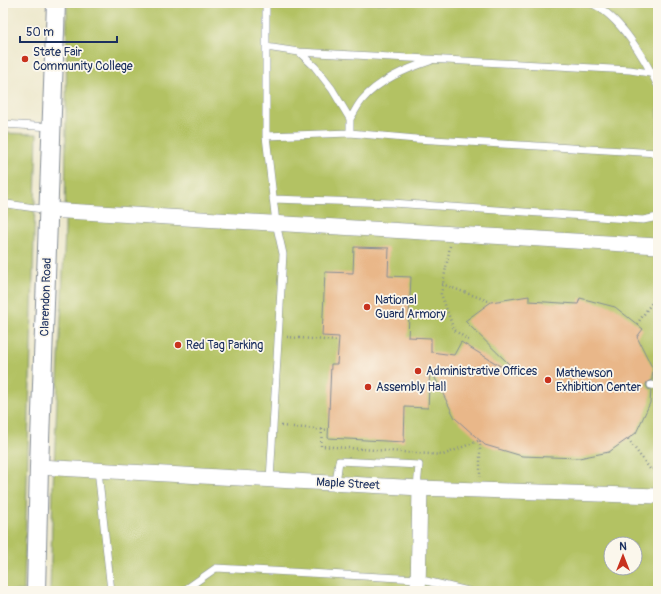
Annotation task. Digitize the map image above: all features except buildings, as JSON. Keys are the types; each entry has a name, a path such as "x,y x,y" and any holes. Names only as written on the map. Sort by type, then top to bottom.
{"street":[{"name":"Clarendon Road","path":"36,591 39,467 56,3"},
{"path":"49,210 658,246"},
{"name":"Maple Street","path":"39,467 419,488 658,496"},
{"path":"418,585 419,488"}],"lane":[{"path":"266,3 266,136 276,223 283,254 270,480"},
{"path":"590,3 613,19 632,41 655,73 658,86"},
{"path":"266,47 299,52 630,70 655,73"},
{"path":"299,52 315,67 332,89 350,119 350,133"},
{"path":"350,119 362,100 376,88 404,70 434,60"},
{"path":"3,124 51,126"},
{"path":"266,136 350,133 416,139 658,152"},
{"path":"273,199 392,203 643,220 658,217"},
{"path":"3,205 7,204 49,210"},
{"path":"336,483 339,461 419,465 419,488"},
{"path":"98,470 110,591"},
{"path":"184,591 216,568 418,585 468,591"}],"path":[{"path":"452,234 441,294 454,330 472,342"},
{"path":"442,284 491,302"},
{"path":"637,324 658,294"},
{"path":"278,336 338,341"},
{"path":"272,426 328,430"},
{"path":"322,429 321,446 329,447 443,454 480,440 480,490"},
{"path":"628,439 650,469 658,469"}],"green space":[{"path":"67,3 658,3 658,591 50,591 53,487 65,230"},
{"path":"3,133 37,134 24,591 3,591"}],"place":[{"name":"State Fair Community College","path":"25,59"},
{"name":"National Guard Armory","path":"367,307"},
{"name":"Red Tag Parking","path":"178,345"},
{"name":"Administrative Offices","path":"418,371"},
{"name":"Mathewson Exhibition Center","path":"548,380"},
{"name":"Assembly Hall","path":"368,387"}]}
